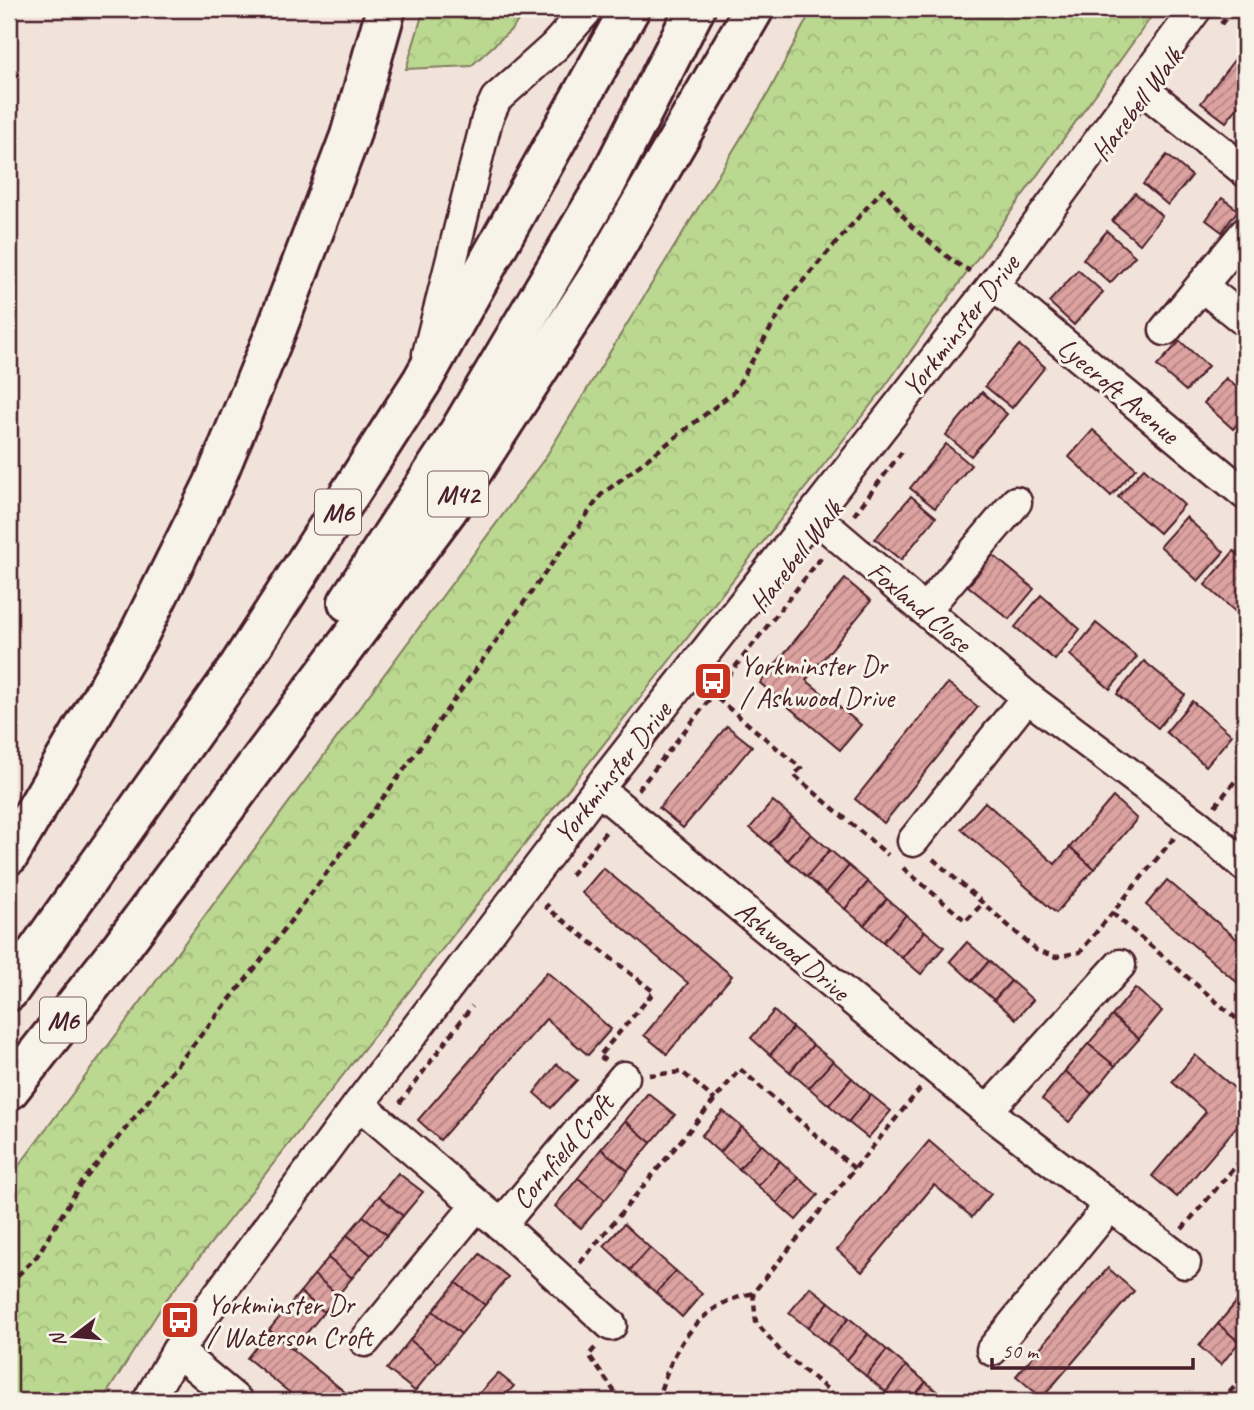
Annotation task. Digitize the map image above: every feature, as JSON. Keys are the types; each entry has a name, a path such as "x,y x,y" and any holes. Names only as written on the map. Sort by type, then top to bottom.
{"highway":[{"path":"9,855 138,636 213,485 276,331 349,136 386,9"},
{"name":"M6","path":"9,991 236,671 422,382 630,9"},
{"name":"M6","path":"9,1090 119,950 452,444 607,182 695,9"},
{"name":"M42","path":"119,950 448,509 600,274 754,9"}],"street":[{"path":"422,382 486,118 496,99 554,47 588,9"},
{"name":"Yorkminster Drive","path":"148,1401 177,1351 359,1104 598,789 993,285 1196,9"},
{"path":"1139,86 1245,170"},
{"path":"1165,330 1244,234"},
{"name":"Lyecroft Avenue","path":"993,285 1245,494"},
{"path":"1202,286 1245,321"},
{"path":"925,610 1016,502"},
{"name":"Foxland Close","path":"813,515 1027,697 1194,822 1245,866"},
{"path":"913,841 1027,697"},
{"name":"Ashwood Drive","path":"598,789 987,1111 1175,1256"},
{"path":"987,1111 1120,965"},
{"name":"Cornfield Croft","path":"501,1225 624,1077"},
{"name":"Cornfield Croft","path":"359,1104 501,1225 611,1325"},
{"name":"Cornfield Croft","path":"365,1341 477,1205"},
{"path":"992,1350 1109,1207"},
{"path":"177,1351 237,1401"}],"path":[{"name":"Harebell Walk","path":"1217,30 1233,9"},
{"path":"9,1284 37,1256 80,1185 280,934 403,771 601,495 734,392 789,297 883,189 911,226 954,262 993,285"},
{"name":"Harebell Walk","path":"563,886 838,537 905,447"},
{"path":"713,695 800,768 794,775 966,921 983,903"},
{"path":"913,841 1035,950 1056,957 1080,952 1194,822 1245,769"},
{"path":"555,897 546,907 654,992 599,1056 624,1077 682,1072 715,1100"},
{"path":"1112,913 1245,1026"},
{"path":"384,1124 473,1005"},
{"path":"564,1282 740,1069 855,1169"},
{"path":"657,1401 676,1351 696,1323 723,1303 753,1293 936,1069"},
{"path":"1175,1256 1245,1155"},
{"path":"753,1293 756,1322 782,1353 836,1396 847,1401"},
{"path":"611,1325 589,1355 621,1401"},
{"path":"1221,1401 1245,1376"},
{"path":"817,1401 836,1396"}],"green space":[{"path":"424,9 526,9 513,28 471,66 406,69"},
{"path":"812,9 1157,9 881,392 166,1300 102,1401 9,1401 9,1179 545,458 769,92"}],"building":[{"path":"1245,46 1245,98 1226,122 1201,103"},
{"path":"1167,155 1192,176 1168,205 1143,184"},
{"path":"1135,193 1162,216 1140,244 1112,221"},
{"path":"1222,198 1238,210 1222,232 1206,220"},
{"path":"1107,231 1135,256 1110,283 1083,259"},
{"path":"1078,270 1103,292 1074,325 1049,302"},
{"path":"1180,341 1208,366 1186,391 1157,366"},
{"path":"1019,345 1045,367 1012,408 985,386"},
{"path":"1226,378 1245,395 1245,416 1233,429 1204,403"},
{"path":"982,392 1007,414 971,456 946,435"},
{"path":"1093,430 1136,468 1111,496 1069,457"},
{"path":"946,444 971,465 935,508 910,488"},
{"path":"1144,468 1184,505 1159,533 1118,497"},
{"path":"911,496 936,517 901,560 875,539"},
{"path":"1186,517 1224,552 1198,581 1160,546"},
{"path":"1234,551 1245,560 1245,620 1205,585"},
{"path":"993,555 1034,589 1009,619 968,586"},
{"path":"845,579 871,601 806,680 861,725 840,750 760,683"},
{"path":"1041,595 1080,629 1055,660 1015,627"},
{"path":"1096,623 1137,657 1110,689 1070,655"},
{"path":"1144,661 1185,695 1158,728 1117,694"},
{"path":"948,683 978,707 884,823 855,799"},
{"path":"1192,701 1232,735 1206,766 1166,732"},
{"path":"727,726 752,746 683,828 659,808"},
{"path":"1113,797 1137,819 1094,869 1070,847"},
{"path":"773,801 792,817 769,844 750,828"},
{"path":"985,802 1055,864 1070,847 1094,869 1056,913 961,829"},
{"path":"792,817 811,834 788,860 769,844"},
{"path":"811,834 830,850 807,877 788,860"},
{"path":"830,850 849,866 826,893 807,877"},
{"path":"849,866 868,882 845,909 826,893"},
{"path":"603,868 732,976 667,1054 644,1035 688,983 582,893"},
{"path":"1167,880 1245,946 1245,989 1146,905"},
{"path":"868,882 887,899 864,925 845,909"},
{"path":"887,899 906,915 883,942 864,925"},
{"path":"906,915 925,931 902,958 883,942"},
{"path":"925,931 944,947 921,974 902,958"},
{"path":"967,942 989,961 972,981 950,961"},
{"path":"989,961 1011,981 994,1000 972,981"},
{"path":"547,972 611,1029 588,1055 546,1019 440,1140 418,1120"},
{"path":"1011,981 1033,1000 1016,1019 994,1000"},
{"path":"1135,988 1162,1011 1139,1039 1112,1016"},
{"path":"774,1011 793,1028 770,1055 751,1038"},
{"path":"1112,1016 1139,1039 1115,1066 1088,1044"},
{"path":"793,1028 813,1045 790,1072 770,1055"},
{"path":"1088,1044 1115,1066 1092,1094 1065,1071"},
{"path":"813,1045 833,1061 809,1088 790,1072"},
{"path":"1195,1055 1245,1097 1245,1117 1177,1197 1152,1176 1206,1112 1172,1082"},
{"path":"833,1061 852,1078 829,1105 809,1088"},
{"path":"557,1064 577,1080 551,1108 534,1093"},
{"path":"1065,1071 1092,1094 1069,1122 1042,1099"},
{"path":"852,1078 871,1095 848,1122 829,1105"},
{"path":"648,1093 675,1115 651,1143 625,1121"},
{"path":"871,1095 891,1111 868,1138 848,1122"},
{"path":"723,1111 742,1127 720,1153 701,1136"},
{"path":"625,1121 651,1143 628,1171 601,1149"},
{"path":"742,1127 761,1144 739,1169 720,1153"},
{"path":"929,1141 991,1194 972,1217 934,1185 862,1272 837,1250"},
{"path":"761,1144 780,1161 758,1186 739,1169"},
{"path":"601,1149 628,1171 605,1200 578,1178"},
{"path":"780,1161 799,1178 777,1203 758,1186"},
{"path":"398,1173 423,1192 403,1216 379,1196"},
{"path":"578,1178 605,1200 581,1228 555,1206"},
{"path":"799,1178 818,1195 796,1220 777,1203"},
{"path":"379,1196 403,1216 387,1235 363,1216"},
{"path":"363,1216 387,1235 371,1255 347,1235"},
{"path":"624,1224 650,1248 630,1270 604,1246"},
{"path":"347,1235 371,1255 352,1278 328,1258"},
{"path":"650,1248 676,1271 656,1293 630,1270"},
{"path":"480,1254 508,1277 485,1305 456,1283"},
{"path":"328,1258 352,1278 338,1295 314,1275"},
{"path":"1108,1268 1134,1291 1042,1398 1016,1376"},
{"path":"676,1271 702,1294 682,1317 656,1293"},
{"path":"314,1275 338,1295 324,1312 300,1292"},
{"path":"456,1283 485,1305 461,1334 433,1311"},
{"path":"810,1287 829,1302 808,1328 789,1313"},
{"path":"300,1292 324,1312 293,1350 269,1330"},
{"path":"1237,1301 1245,1309 1245,1335 1239,1342 1218,1324"},
{"path":"829,1302 849,1318 827,1344 808,1328"},
{"path":"433,1311 461,1334 438,1363 410,1340"},
{"path":"849,1318 868,1334 847,1360 827,1344"},
{"path":"1218,1324 1239,1342 1221,1365 1199,1346"},
{"path":"269,1330 356,1401 300,1401 247,1358"},
{"path":"868,1334 887,1350 866,1376 847,1360"},
{"path":"410,1340 438,1363 415,1391 387,1369"},
{"path":"887,1350 906,1366 886,1392 866,1376"},
{"path":"906,1366 926,1382 910,1401 897,1401 886,1392"},
{"path":"498,1373 514,1386 500,1401 472,1401"},
{"path":"926,1382 945,1398 942,1401 910,1401"}],"place":[{"name":"Yorkminster Dr / Ashwood Drive","path":"713,681"},
{"name":"Yorkminster Dr / Waterson Croft","path":"180,1320"}]}
